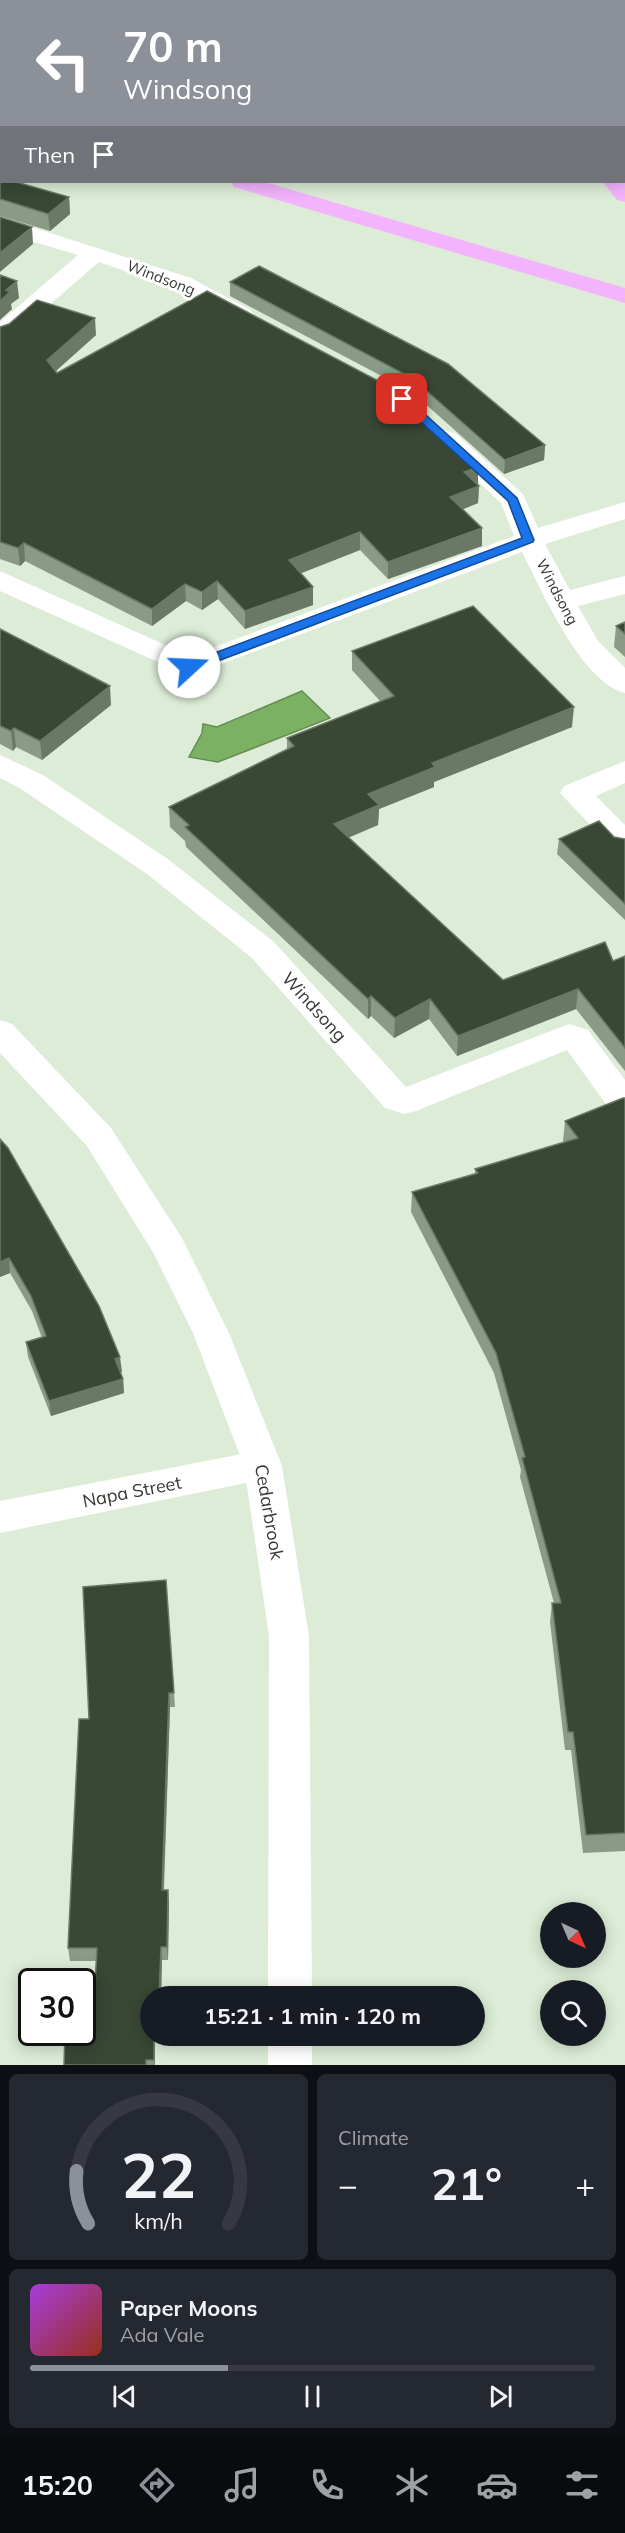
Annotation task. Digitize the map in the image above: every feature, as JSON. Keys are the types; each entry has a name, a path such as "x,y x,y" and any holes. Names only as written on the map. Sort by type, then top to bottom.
{"highway":[{"path":"245,183 625,296"},
{"path":"616,183 625,195"}],"street":[{"name":"Windsong","path":"0,224 182,283 266,327"},
{"path":"0,335 95,253"},
{"name":"Windsong","path":"427,422 513,500 529,540 586,646 625,684"},
{"path":"0,580 189,667 529,540 625,510"},
{"path":"563,601 625,585"},
{"name":"Windsong","path":"0,765 32,782 158,867 263,950 397,1099 404,1102 570,1036 576,1038 625,1105"},
{"path":"625,771 574,793 625,843"},
{"name":"Cedarbrook","path":"0,1032 99,1137 169,1248 211,1333 263,1466 289,1636 290,1986"},
{"name":"Napa Street","path":"0,1517 263,1466"},
{"path":"290,2046 290,2065"}],"shaded area":[{"path":"302,691 330,718 218,762 189,757 202,733 203,724 217,727"}],"building":[{"path":"0,183 20,183 69,197 48,214 0,199"},
{"path":"0,217 32,227 0,253"},
{"path":"259,266 448,364 545,445 505,460 412,378 230,282"},
{"path":"0,275 17,281 6,290 10,292 0,301"},
{"path":"207,291 392,388 478,467 464,472 479,486 450,497 482,528 388,562 360,532 289,560 313,587 245,611 217,581 202,592 185,584 152,609 24,543 18,548 0,542 0,327 9,324 37,300 95,318 47,360 57,373"},
{"path":"473,606 574,707 432,763 435,767 368,794 379,805 334,824 503,980 605,942 613,961 625,956 625,1048 578,989 458,1036 430,999 395,1018 371,996 368,999 185,827 189,825 169,807 294,746 287,738 394,696 352,651"},
{"path":"625,622 625,634 616,626"},
{"path":"0,629 110,686 40,741 14,728 11,731 0,726"},
{"path":"599,821 614,837 625,839 625,904 559,839"},
{"path":"625,1098 625,1833 586,1835 573,1732 568,1732 552,1603 561,1603 522,1458 525,1457 496,1353 412,1192 478,1173 475,1169 578,1138 565,1121"},
{"path":"0,1139 8,1148 99,1306 120,1357 115,1359 123,1379 49,1401 26,1342 46,1336 31,1296 9,1258 0,1262"},
{"path":"166,1580 174,1693 169,1693 162,1890 168,1890 167,1947 161,1947 159,1986 140,1986 140,2046 154,2046 154,2060 146,2060 146,2065 64,2065 65,2046 96,2046 97,1948 68,1948 79,1719 89,1719 83,1587"}],"route":[{"path":"189,667 529,540 513,500 402,399"}]}
